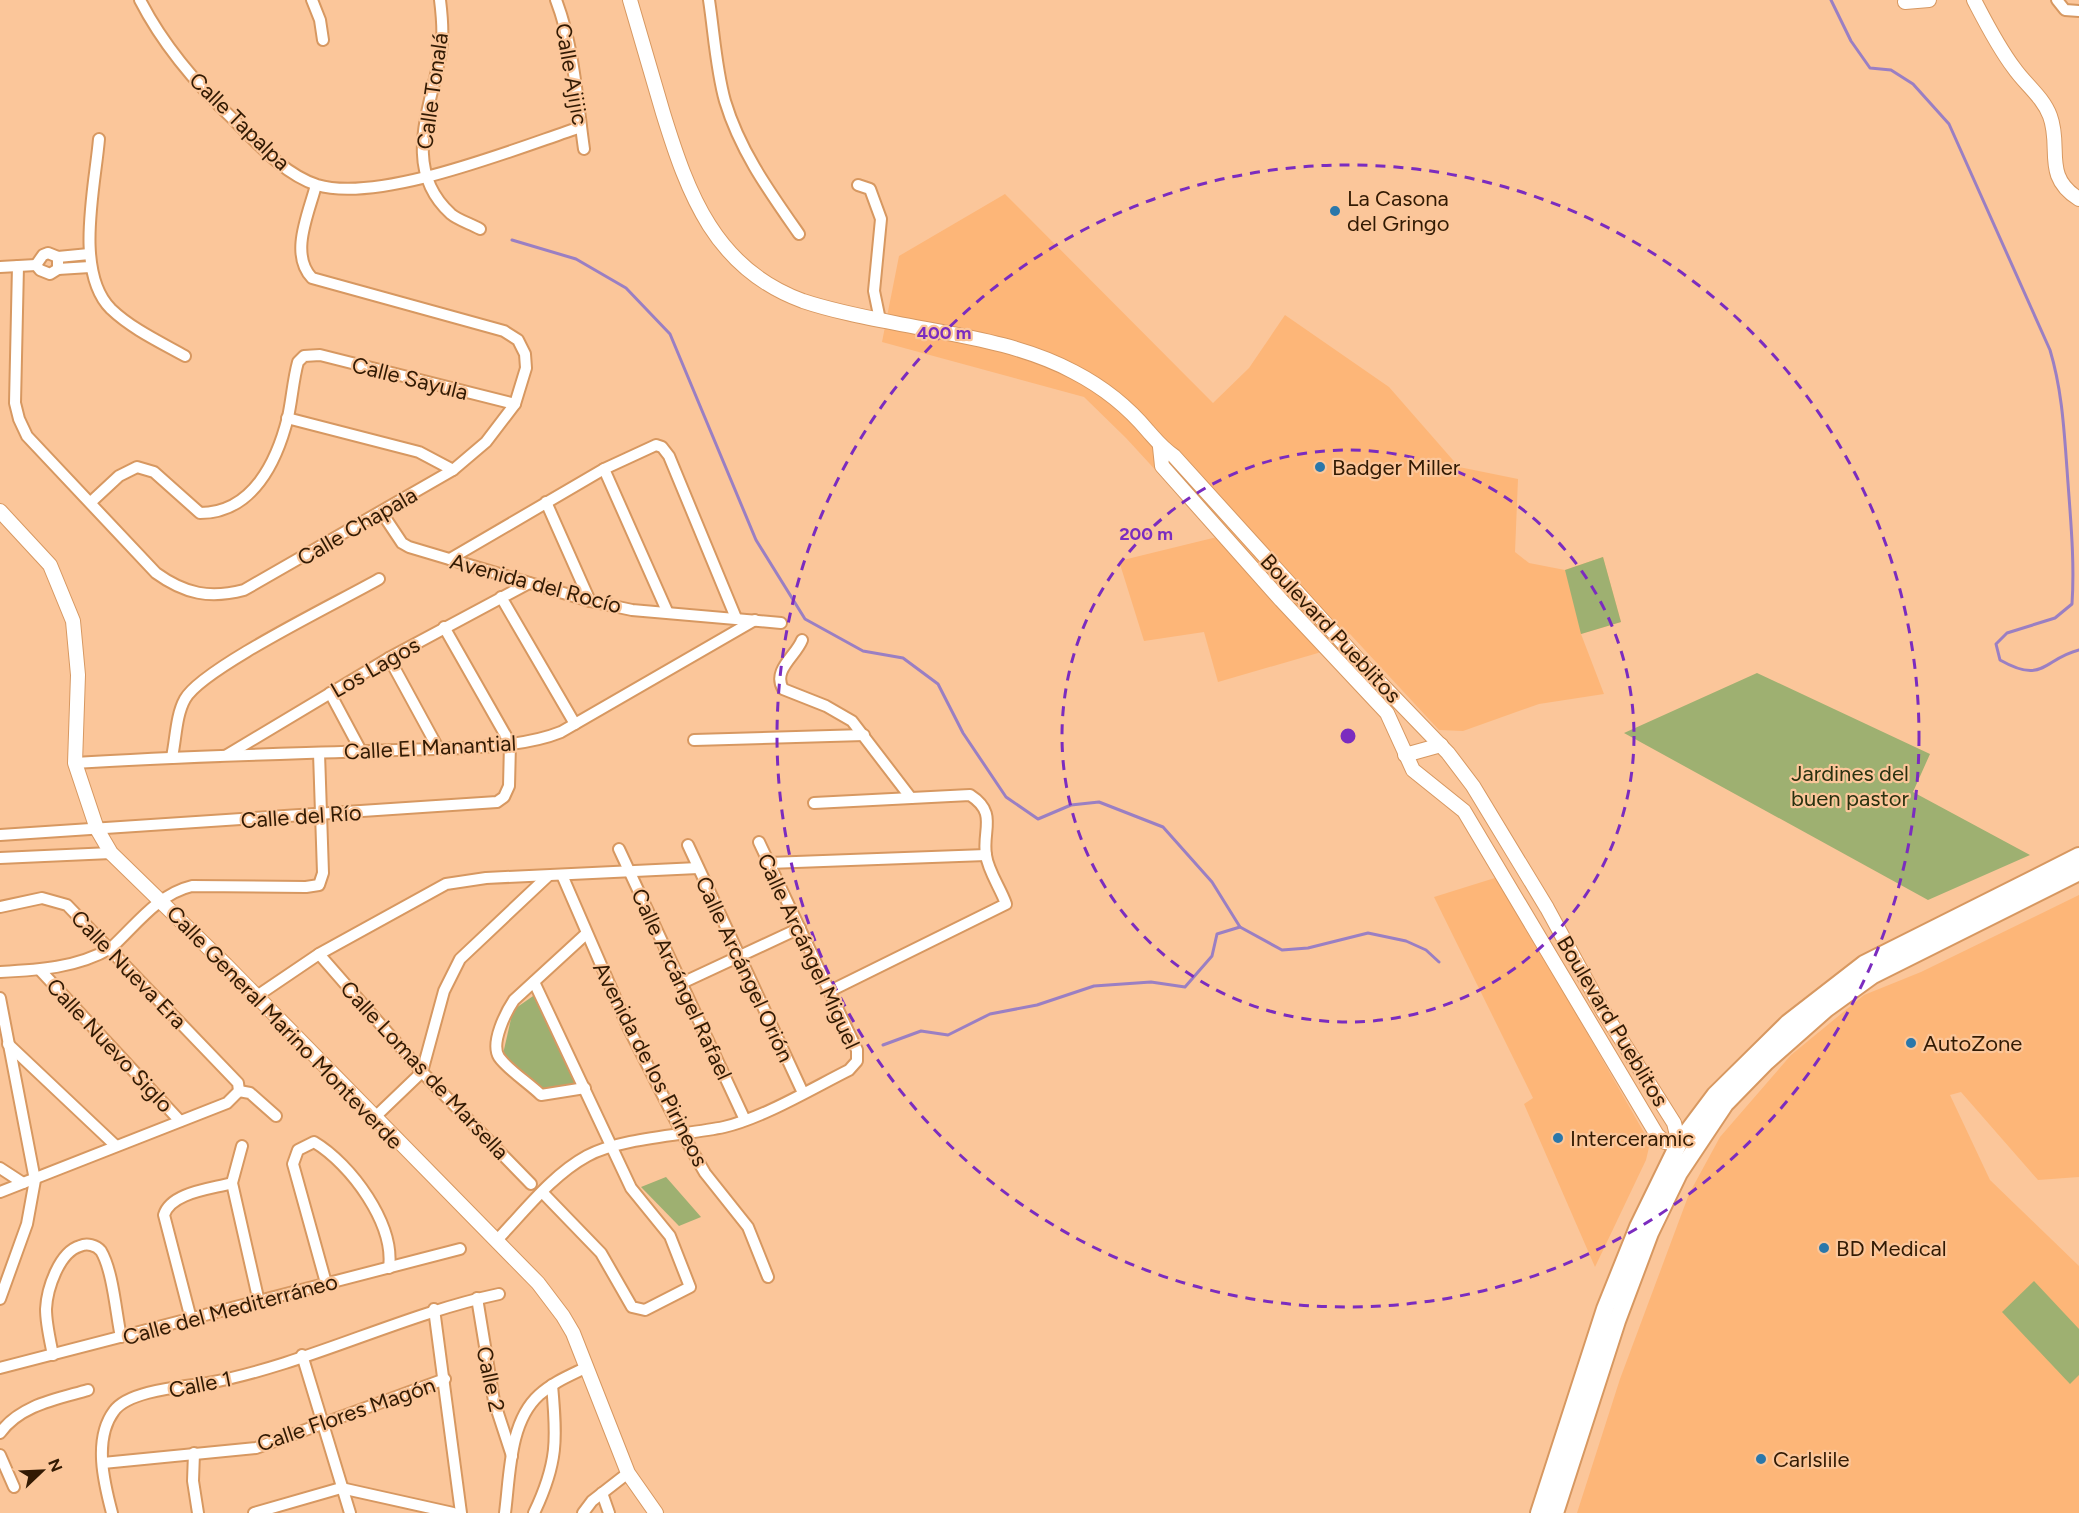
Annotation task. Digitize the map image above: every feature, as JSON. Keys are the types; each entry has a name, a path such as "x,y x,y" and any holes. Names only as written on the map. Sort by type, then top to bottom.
{"main road":[{"path":"1539,1513 1605,1309 1638,1227 1679,1143 1715,1095 1757,1051 1844,977 1884,952 2079,856"},
{"path":"1555,1513 1617,1321 1650,1233 1679,1173 1725,1104 1766,1062 1845,993 1889,966 2079,872"},
{"path":"2040,891 2079,877"},
{"path":"1679,1143 1703,1134"},
{"path":"1679,1143 1679,1173"}],"street":[{"name":"Calle Tapalpa","path":"140,0 154,28 201,88 269,154 293,173 316,184 346,190 379,188 426,176 581,127"},
{"path":"312,0 320,20 323,40"},
{"name":"Calle Tonalá","path":"440,0 441,50 424,127 421,154 426,176 451,214 480,229"},
{"name":"Calle Ajijic","path":"556,0 572,61 584,149"},
{"name":"Boulevard Pueblitos","path":"630,0 680,169 705,222 718,239 747,268 780,290 802,301 880,320 991,342 1033,355 1073,372 1121,404 1149,431 1160,447 1174,456 1293,588 1441,745 1488,809 1602,1009 1671,1119 1679,1143 1665,1142 1657,1135 1464,811 1421,778 1405,755 1387,713 1281,600 1162,466 1160,447"},
{"path":"709,0 724,99 742,147 758,176 799,234"},
{"path":"1904,1 1929,0"},
{"path":"1974,0 2004,55 2048,110 2052,122 2055,165 2059,178 2066,190 2079,199"},
{"path":"2057,0 2065,10 2079,11"},
{"path":"99,139 89,254 96,287 110,308 137,329 185,356"},
{"name":"Calle Chapala","path":"18,266 15,403 19,419 36,447 91,502 156,573 184,591 206,595 244,590 382,513 453,470 486,442 515,404 526,368 525,354 518,340 504,331 322,282 306,272 301,260 301,249 316,184"},
{"path":"858,185 870,189 881,219 874,291 880,320"},
{"path":"36,265 43,255 48,253 58,263 90,267"},
{"path":"36,265 40,270 50,274 58,263 89,254"},
{"path":"0,267 36,265"},
{"name":"Calle Sayula","path":"287,418 298,362 304,356 320,355 515,404"},
{"path":"91,502 119,476 137,467 154,472 200,513 213,513 259,486 267,472 287,418 419,452 453,470"},
{"path":"450,560 604,469 647,448 662,447 669,456 736,618"},
{"path":"604,469 667,611"},
{"path":"546,502 590,602"},
{"name":"Calle General Marino Monteverde","path":"0,511 50,565 73,621 78,675 75,763 98,829 111,853 257,996 538,1283 563,1316 587,1367 628,1473 656,1513"},
{"name":"Avenida del Rocío","path":"382,513 402,543 450,560 590,602 632,609 781,624"},
{"path":"172,757 180,709 193,688 230,663 379,579"},
{"name":"Los Lagos","path":"225,756 389,658 529,583"},
{"path":"1281,600 1293,588"},
{"path":"501,597 574,724"},
{"name":"Calle El Manantial","path":"75,763 172,757 438,748 510,743 549,737 755,620"},
{"path":"444,627 510,743"},
{"path":"802,640 789,657 780,678 783,689 826,706 852,721 911,798"},
{"path":"389,658 438,748"},
{"path":"330,693 361,751"},
{"path":"694,740 864,735"},
{"name":"Calle del Río","path":"0,835 488,804 504,797 509,786 510,743"},
{"path":"1405,755 1441,745"},
{"path":"0,972 40,970 84,962 111,948 161,900 192,886 306,887 319,885 323,873 319,753"},
{"path":"814,803 970,795 977,800 987,816 986,855 1006,904 830,991"},
{"name":"Calle Arcángel Miguel","path":"759,842 857,1050 857,1061 849,1070 803,1092"},
{"name":"Calle Arcángel Orión","path":"688,845 803,1092"},
{"name":"Calle Arcángel Rafael","path":"619,849 745,1120"},
{"path":"0,858 111,853"},
{"path":"769,863 986,855"},
{"path":"257,996 319,954 446,884 486,878 698,868"},
{"name":"Avenida de los Pirineos","path":"562,875 628,1027 682,1133 705,1173 748,1227 768,1277"},
{"path":"374,1118 422,1072 452,970 469,949 548,876"},
{"name":"Calle Nueva Era","path":"0,907 42,898 57,900 75,912 111,948 238,1087 250,1093 276,1116"},
{"path":"681,983 800,928"},
{"path":"585,1088 541,1095 499,1057 496,1045 508,1009 586,934"},
{"name":"Calle Lomas de Marsella","path":"319,954 422,1072 531,1184"},
{"path":"1563,976 1575,975 1578,966"},
{"name":"Calle Nuevo Siglo","path":"40,970 180,1121"},
{"path":"534,982 631,1188 670,1236 679,1253 690,1287 645,1310 632,1307 601,1253 543,1193"},
{"path":"0,998 35,1180 27,1224 0,1299"},
{"path":"1588,1017 1590,1006 1602,1009"},
{"path":"8,1044 116,1146"},
{"path":"0,1192 227,1102 238,1087"},
{"path":"497,1240 543,1193 586,1156 611,1148 726,1126 745,1120 803,1092"},
{"path":"326,1283 293,1164 298,1150 314,1142 339,1163 376,1208 388,1236 389,1268"},
{"path":"242,1146 232,1183 259,1302"},
{"path":"0,1168 23,1183"},
{"path":"191,1319 164,1215 166,1208 182,1197 232,1183"},
{"path":"53,1355 46,1307 55,1275 69,1252 84,1245 93,1245 100,1250 106,1266 121,1337"},
{"name":"Calle del Mediterráneo","path":"0,1368 460,1249"},
{"name":"Calle 1","path":"103,1463 107,1424 118,1407 133,1398 245,1374 434,1310 499,1294"},
{"name":"Calle 2","path":"477,1298 494,1401 513,1457"},
{"path":"434,1310 462,1513"},
{"path":"302,1355 350,1513"},
{"path":"505,1513 513,1457 522,1419 532,1402 552,1384 587,1367"},
{"name":"Calle Flores Magón","path":"103,1463 256,1448 445,1379"},
{"path":"534,1513 553,1467 555,1452 552,1384"},
{"path":"0,1433 15,1417 35,1406 88,1390"},
{"path":"194,1453 193,1481 198,1513"},
{"path":"0,1455 14,1487"},
{"path":"103,1463 112,1513"},
{"path":"583,1513 602,1493 628,1473"},
{"path":"254,1513 341,1488 453,1513"},
{"path":"602,1493 609,1513"}],"shaded area":[{"path":"1005,194 1213,403 1249,368 1285,315 1389,387 1459,467 1518,479 1515,552 1529,563 1565,570 1603,557 1621,622 1581,634 1604,694 1539,704 1463,731 1439,730 1350,634 1318,653 1218,682 1204,632 1144,641 1119,561 1217,537 1126,438 1084,397 882,342 899,256"},
{"path":"1498,877 1650,1143 1646,1160 1595,1267 1524,1104 1533,1098 1434,897"},
{"path":"2079,895 2079,1177 2038,1180 1961,1092 1950,1095 1990,1180 2079,1266 2079,1513 1577,1513 1620,1379 1689,1194 1720,1137 1791,1055 1864,995 1921,972"}],"green space":[{"path":"1603,557 1621,622 1581,634 1565,570"},
{"name":"Jardines del buen pastor","path":"1757,673 1930,754 1913,792 2030,855 1928,900 1624,733"},
{"path":"536,994 581,1084 543,1093 503,1054 513,1010"},
{"path":"666,1177 701,1217 679,1226 641,1187"},
{"path":"2034,1281 2079,1329 2079,1375 2070,1384 2002,1312"}],"waterway":[{"path":"1831,0 1851,41 1870,68 1891,70 1913,84 1949,124 2050,350 2060,395 2065,439 2073,553 2072,604 2055,618 2007,633 1996,644 2000,660 2026,670 2042,668 2079,650"},
{"path":"512,240 576,259 626,288 670,334 756,540 805,619 863,651 903,658 938,684 963,733 1006,797 1038,819 1071,805 1099,802 1163,827 1212,882 1240,927 1282,950 1308,948 1368,933 1406,941 1426,950 1439,962"},
{"path":"883,1045 921,1031 948,1035 990,1014 1037,1005 1094,986 1151,982 1185,987 1212,956 1217,934 1240,927"}],"place":[{"name":"La Casona del Gringo","path":"1335,211"},
{"name":"Badger Miller","path":"1320,467"},
{"name":"AutoZone","path":"1911,1043"},
{"name":"Interceramic","path":"1558,1138"},
{"name":"BD Medical","path":"1824,1248"},
{"name":"Carlslile","path":"1761,1459"}]}
